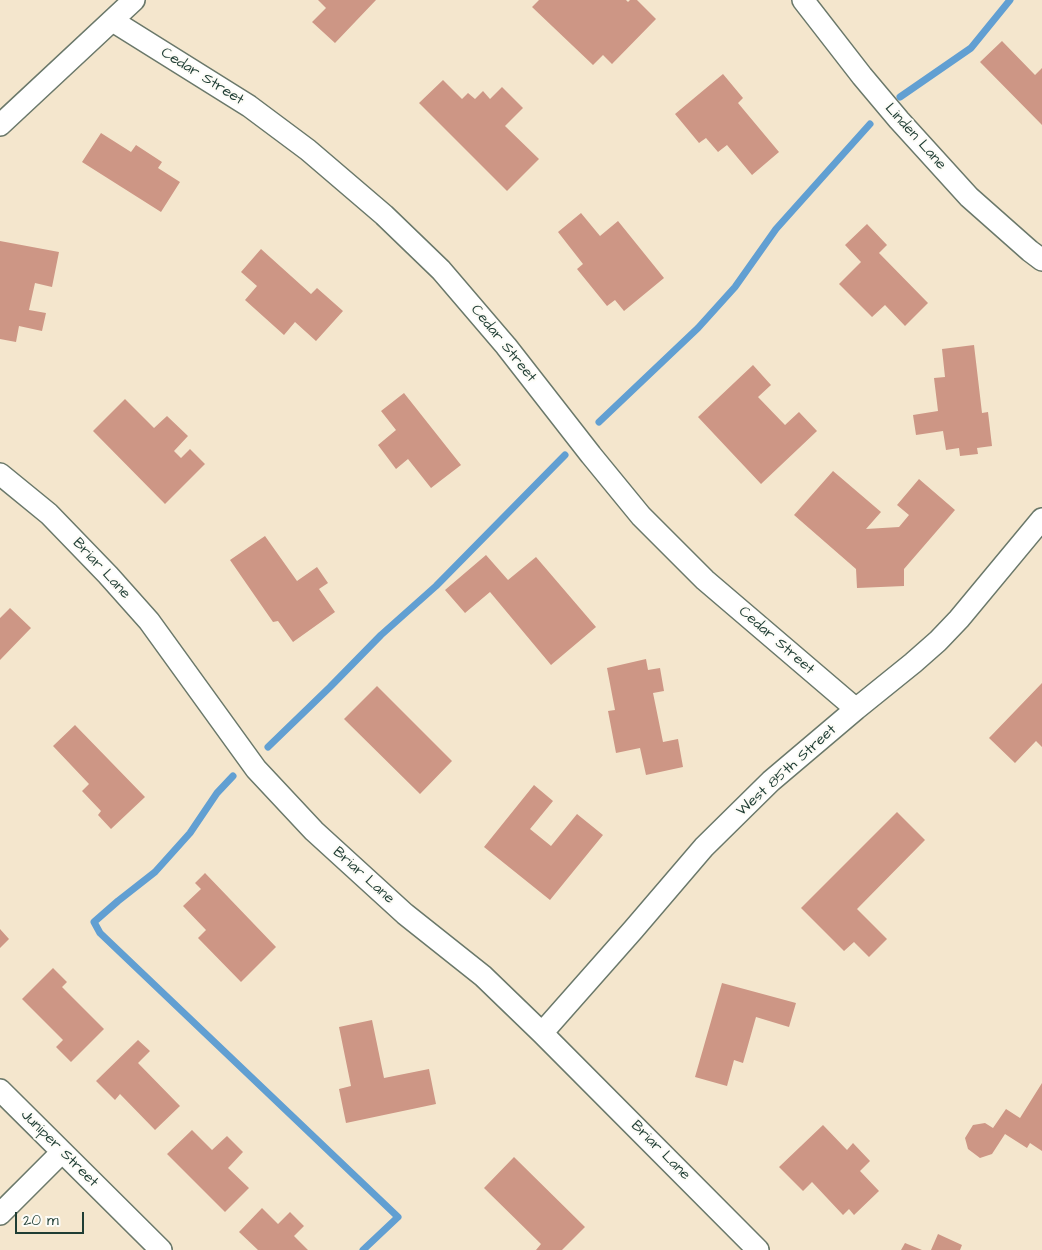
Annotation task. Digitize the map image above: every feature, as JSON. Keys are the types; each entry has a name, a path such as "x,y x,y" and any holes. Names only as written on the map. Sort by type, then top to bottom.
{"street":[{"path":"0,126 134,0"},
{"name":"Linden Lane","path":"803,0 862,76 937,163 969,197 1042,260"},
{"name":"Cedar Street","path":"113,21 249,106 308,150 384,215 441,270 506,346 641,516 705,580 856,709"},
{"name":"Briar Lane","path":"0,474 49,514 149,621 256,769 314,831 405,914 483,976 758,1250"},
{"name":"West 85th Street","path":"542,1033 704,847 771,781 938,641 1042,520"},
{"name":"Juniper Street","path":"0,1090 161,1250"},
{"path":"0,1214 62,1152"}],"building":[{"path":"318,0 376,0 335,43 312,22 326,8"},
{"path":"539,0 626,0 628,2 630,0 637,0 656,19 612,64 603,55 593,65 532,7"},
{"path":"1002,41 1035,75 1042,68 1042,125 980,62"},
{"path":"723,74 743,98 738,103 779,152 752,175 727,145 718,152 706,138 699,143 675,114"},
{"path":"443,80 462,99 468,93 475,99 483,91 490,99 502,87 523,108 505,126 539,159 507,191 419,103"},
{"path":"101,133 131,152 136,145 162,162 158,168 180,182 161,212 82,162"},
{"path":"581,213 600,236 618,221 664,278 624,311 615,300 607,306 577,269 583,264 558,232"},
{"path":"867,224 887,245 879,253 928,303 905,326 885,305 872,317 839,284 861,262 845,245"},
{"path":"0,241 59,252 52,287 35,283 29,310 46,313 42,331 19,326 16,342 0,339"},
{"path":"261,249 311,294 317,288 343,311 316,341 295,322 284,335 245,300 257,286 241,272"},
{"path":"974,345 982,413 988,412 992,446 977,448 978,454 960,456 959,448 946,450 943,431 916,435 913,415 938,411 934,378 945,377 942,349"},
{"path":"753,365 771,385 758,397 785,425 799,412 817,431 761,484 698,417"},
{"path":"404,393 461,465 431,488 408,459 396,469 378,445 396,430 381,411"},
{"path":"125,399 154,428 167,416 188,436 174,451 181,458 190,449 205,464 165,504 93,431"},
{"path":"833,471 881,512 866,529 899,527 909,515 897,505 919,479 955,510 904,569 904,586 857,588 856,569 794,515"},
{"path":"265,536 297,581 317,567 328,583 319,589 335,612 293,642 278,621 273,622 230,560"},
{"path":"486,555 508,580 536,557 596,627 551,665 490,592 465,613 445,590"},
{"path":"10,608 31,628 0,660 0,618"},
{"path":"646,659 648,670 660,668 664,691 653,693 663,742 678,739 683,767 646,775 640,748 616,753 608,711 615,710 607,668"},
{"path":"1042,683 1042,747 1036,741 1015,763 989,738"},
{"path":"377,686 452,761 420,794 344,719"},
{"path":"75,725 145,797 111,829 98,815 101,811 82,791 89,784 53,746"},
{"path":"534,785 553,801 530,829 551,846 577,814 603,835 550,900 484,847"},
{"path":"897,812 925,840 857,909 887,939 869,957 854,942 844,951 801,908"},
{"path":"205,873 276,947 241,982 198,938 206,930 183,906 201,889 195,883"},
{"path":"0,929 9,939 0,948"},
{"path":"53,968 67,982 62,987 104,1029 71,1062 56,1047 63,1040 22,999"},
{"path":"722,983 796,1003 789,1027 756,1017 743,1063 734,1060 727,1086 695,1077"},
{"path":"372,1020 384,1078 429,1069 436,1104 346,1123 339,1089 351,1086 339,1027"},
{"path":"138,1040 150,1051 138,1063 180,1106 155,1130 120,1094 115,1100 96,1081"},
{"path":"1042,1083 1042,1151 1030,1143 1027,1148 1005,1134 992,1154 980,1158 968,1149 965,1138 973,1125 985,1123 993,1128 1006,1109 1020,1118"},
{"path":"823,1125 847,1150 853,1143 870,1161 860,1171 879,1191 854,1215 849,1209 843,1215 812,1182 803,1191 779,1167"},
{"path":"192,1130 212,1150 227,1136 243,1152 228,1168 249,1188 225,1212 167,1154"},
{"path":"514,1157 585,1227 562,1250 536,1250 541,1244 484,1188"},
{"path":"262,1208 278,1224 290,1212 304,1226 294,1236 308,1250 258,1250 239,1232"},
{"path":"938,1234 962,1245 960,1250 931,1250"},
{"path":"905,1243 922,1250 901,1250"}],"waterway":[{"path":"900,97 971,48 1010,0"},
{"path":"599,422 698,328 735,287 776,229 870,124"},
{"path":"268,747 381,635 436,586 565,455"},
{"path":"233,776 217,793 190,833 155,872 94,922 100,933 398,1217 363,1250"}]}
